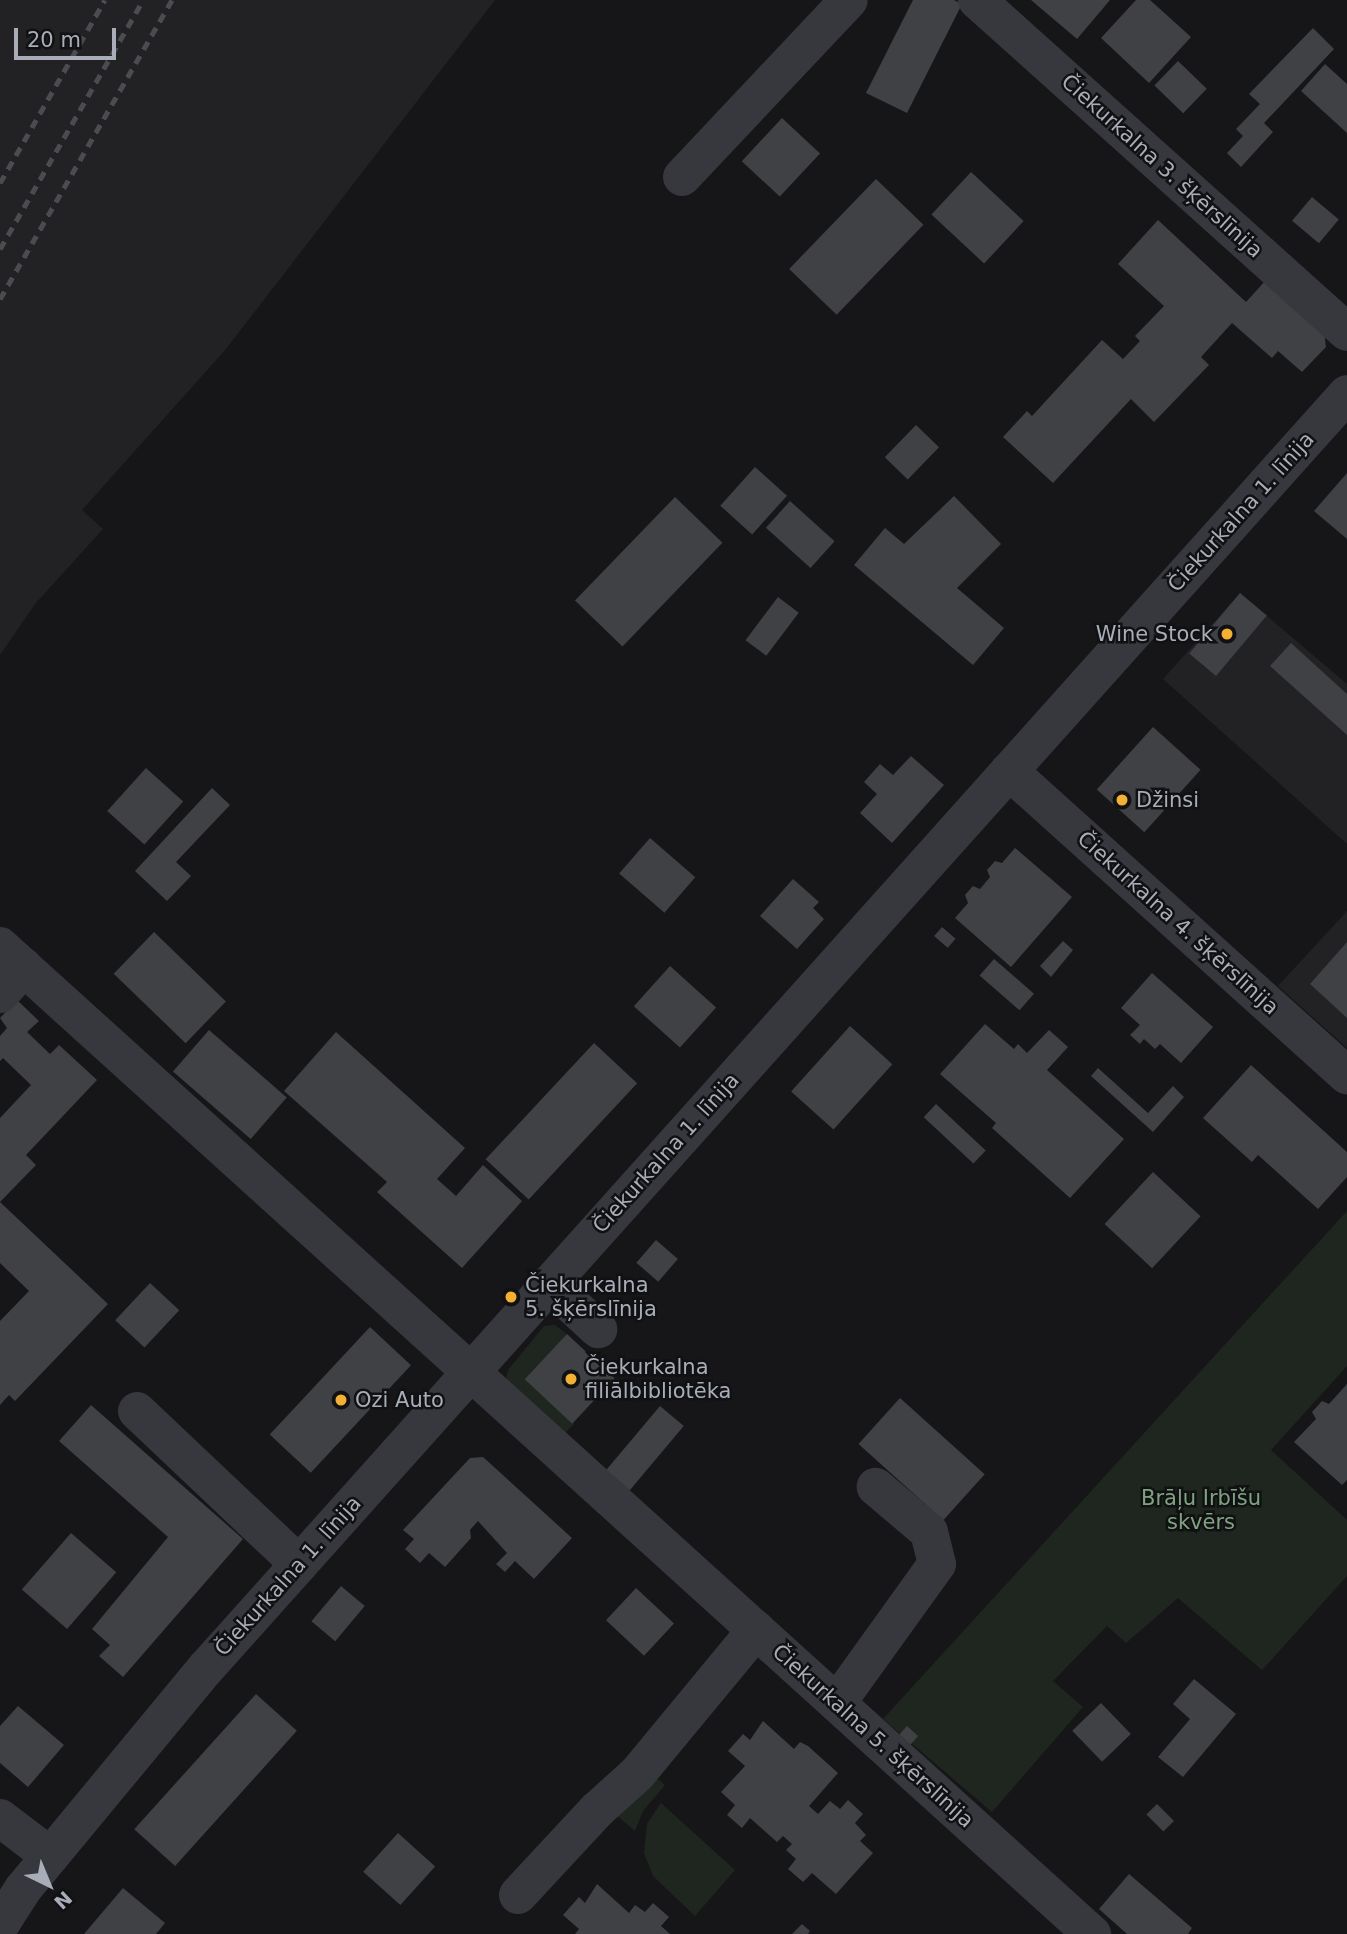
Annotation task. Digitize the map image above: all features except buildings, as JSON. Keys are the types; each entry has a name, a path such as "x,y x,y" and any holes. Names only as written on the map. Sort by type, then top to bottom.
{"street":[{"path":"682,177 849,0"},
{"name":"Čiekurkalna 3. šķērslīnija","path":"977,0 1347,331"},
{"name":"Čiekurkalna 1. līnija","path":"0,1925 18,1896 183,1695 1347,394"},
{"name":"Čiekurkalna 4. šķērslīnija","path":"1009,771 1347,1075"},
{"name":"Čiekurkalna 5. šķērslīnija","path":"8,969 470,1372 1092,1934"},
{"path":"549,1284 598,1329"},
{"path":"138,1411 299,1564"},
{"path":"837,1703 937,1564 929,1532 876,1487"},
{"path":"518,1895 597,1810 638,1774 756,1630"},
{"path":"0,1818 50,1856"}],"shaded area":[{"path":"0,0 495,0 226,349 82,510 103,529 35,604 0,655"},
{"path":"1240,593 1347,684 1347,844 1163,679"},
{"path":"1347,911 1347,1048 1278,986"}],"green space":[{"name":"Brāļu Irbīšu skvērs","path":"1347,1211 1347,1366 1271,1450 1347,1520 1347,1576 1262,1670 1178,1598 1126,1643 1107,1626 1053,1681 1083,1707 992,1812 883,1719"},
{"path":"555,1325 567,1334 526,1380 574,1424 562,1436 506,1378 508,1370 544,1326"},
{"path":"652,1774 665,1785 643,1811 635,1831 615,1814"},
{"path":"661,1803 735,1870 695,1916 653,1876 644,1853 647,1824"}],"railway":[{"path":"0,183 105,0"},
{"path":"0,249 143,0"},
{"path":"0,299 172,0"}],"place":[{"name":"Wine Stock","path":"1227,634"},
{"name":"Džinsi","path":"1122,800"},
{"name":"Čiekurkalna 5. šķērslīnija","path":"511,1297"},
{"name":"Čiekurkalna filiālbibliotēka","path":"571,1379"},
{"name":"Ozi Auto","path":"341,1400"}]}
